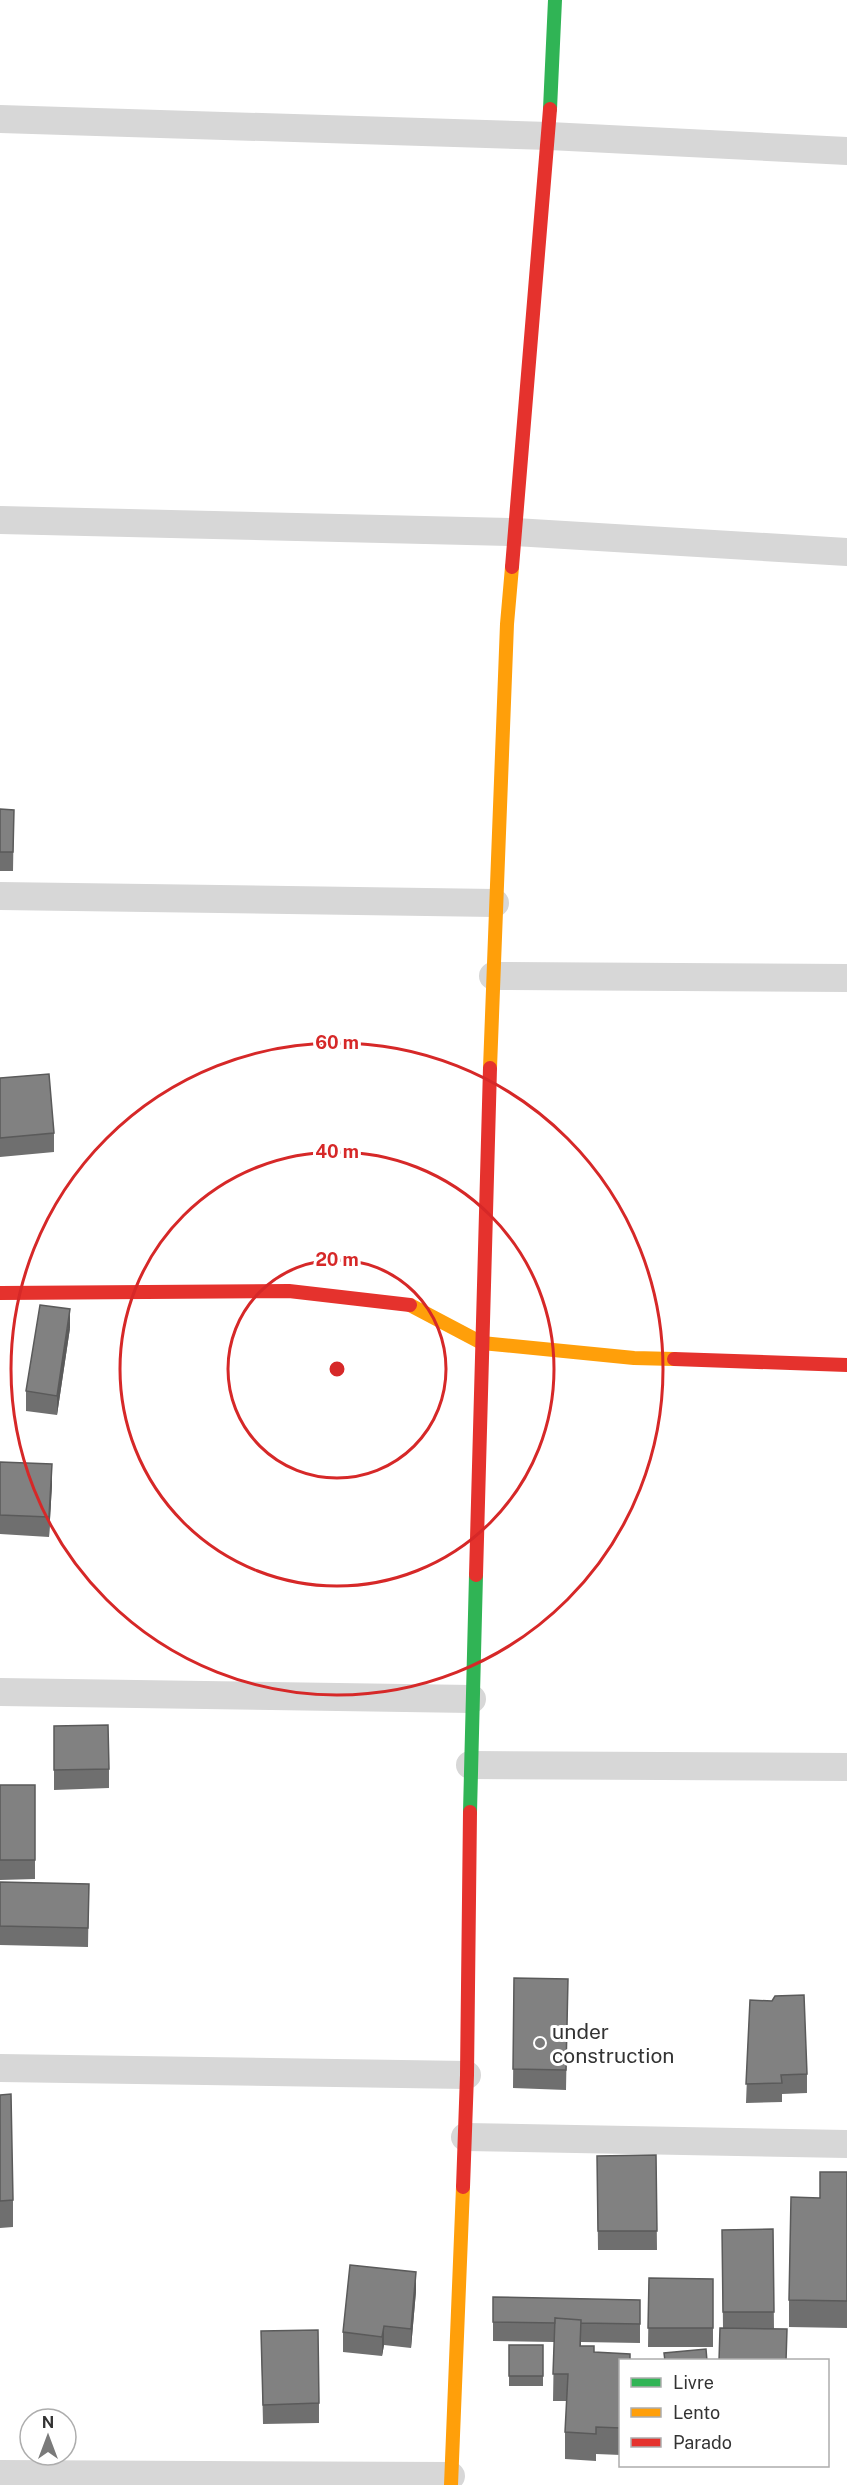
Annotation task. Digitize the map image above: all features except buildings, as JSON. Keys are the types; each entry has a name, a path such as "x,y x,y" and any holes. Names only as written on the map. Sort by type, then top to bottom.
{"street":[{"path":"0,2474 451,2480 467,2075 470,1766 495,903 507,624 549,136 555,0"},
{"path":"0,119 549,136 847,151"},
{"path":"0,520 515,532 847,552"},
{"path":"0,896 495,903"},
{"path":"493,976 847,978"},
{"path":"0,1293 289,1291 414,1305 482,1343 634,1358 847,1365"},
{"path":"0,1692 472,1699"},
{"path":"470,1766 847,1767"},
{"path":"0,2068 467,2075"},
{"path":"465,2136 847,2144"}],"traffic: fast":[{"path":"550,109 555,0"},
{"path":"470,1812 476,1575"}],"traffic: slow":[{"path":"490,1068 507,624 512,567"},
{"path":"410,1305 482,1343 634,1358 674,1359"},
{"path":"451,2485 463,2187"}],"traffic: jam":[{"path":"512,567 550,109"},
{"path":"476,1575 490,1068"},
{"path":"0,1293 289,1291 410,1305"},
{"path":"674,1359 847,1365"},
{"path":"463,2187 467,2075 470,1812"}],"place":[{"name":"under construction","path":"540,2043"}]}
